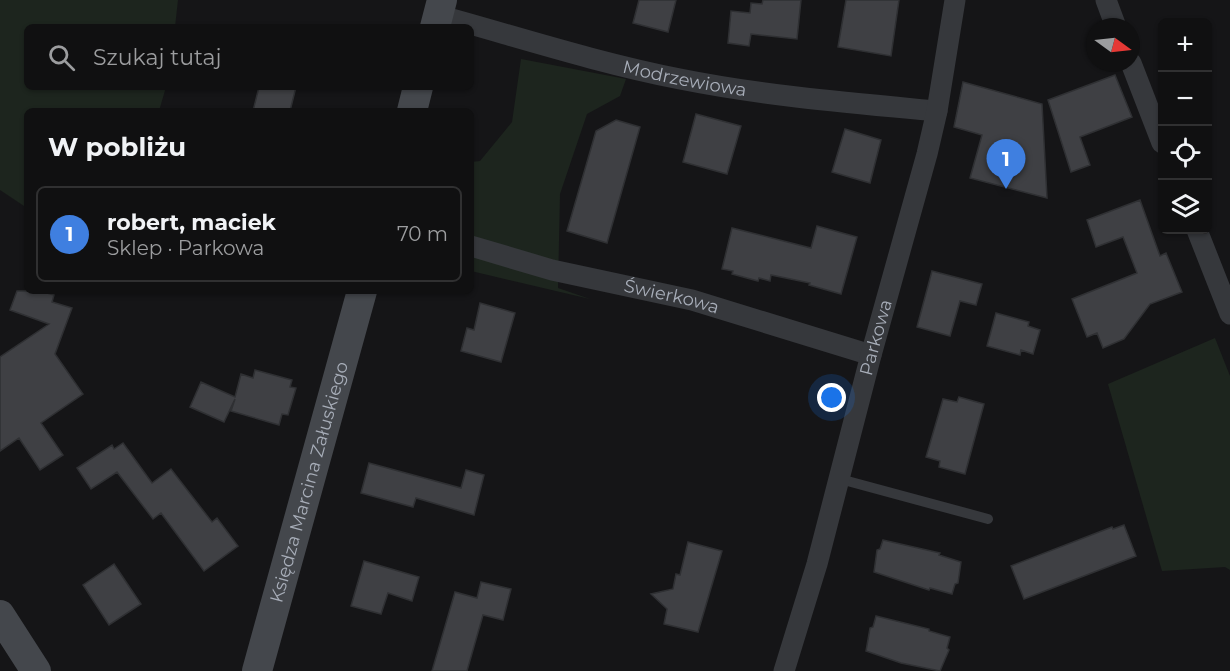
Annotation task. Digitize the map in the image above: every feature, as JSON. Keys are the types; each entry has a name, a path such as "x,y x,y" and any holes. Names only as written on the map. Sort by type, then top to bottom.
{"street":[{"name":"Parkowa","path":"784,671 817,564 871,355 927,154 937,111 955,0"},
{"path":"1106,0 1113,18"},
{"name":"Modrzewiowa","path":"438,14 473,24"},
{"name":"Modrzewiowa","path":"474,24 624,67 678,79 740,90 937,111"},
{"path":"1134,72 1158,133"},
{"path":"413,108 417,90"},
{"path":"1199,234 1230,314"},
{"name":"Świerkowa","path":"474,247 552,270 692,300 871,355"},
{"name":"Księdza Marcina Załuskiego","path":"257,671 361,294"},
{"path":"0,615 36,671"}],"lane":[{"path":"840,479 988,519"}],"shaded area":[{"path":"0,0 178,0 175,24 24,24 24,90 165,90 160,108 24,108 24,206 0,190"},
{"path":"521,59 626,79 620,96 587,114 560,194 558,288 590,299 474,272 474,162 480,161 512,122"},
{"path":"1215,338 1230,376 1230,570 1225,567 1162,571 1108,384"}],"building":[{"path":"639,0 676,0 668,32 633,23"},
{"path":"763,0 801,0 797,39 751,34 749,46 728,43 731,11 750,13 751,3 762,4"},
{"path":"846,0 899,0 891,56 838,47"},
{"path":"1115,75 1132,117 1080,137 1090,165 1071,172 1048,100"},
{"path":"963,82 1042,104 1047,198 970,178 982,135 954,127"},
{"path":"258,90 295,90 291,108 254,108"},
{"path":"696,114 741,126 727,174 683,162"},
{"path":"616,120 640,127 607,243 567,231 596,131"},
{"path":"845,129 881,140 870,183 832,172"},
{"path":"1140,200 1160,256 1166,253 1182,292 1150,304 1124,339 1103,348 1097,333 1087,337 1072,299 1137,273 1123,237 1096,247 1087,220"},
{"path":"817,226 857,237 841,294 809,285 810,283 771,275 770,281 759,278 758,281 722,269 732,228 811,248"},
{"path":"932,271 982,284 976,305 960,301 950,336 917,327"},
{"path":"17,291 24,291 24,294 54,295 52,302 72,308 55,354 83,394 41,423 63,455 40,470 19,438 0,451 0,357 49,324 10,310"},
{"path":"480,303 515,313 501,362 461,351 467,328 474,330"},
{"path":"996,313 1029,322 1028,326 1040,330 1033,354 1021,350 1020,355 987,346"},
{"path":"255,370 292,380 290,387 296,388 288,415 282,414 279,425 231,411 235,399 224,422 190,407 201,382 235,397 241,374 253,378"},
{"path":"959,397 984,404 965,474 939,467 940,461 926,457 943,399 957,402"},
{"path":"123,443 152,483 171,469 212,522 217,518 238,546 204,571 161,513 153,519 117,472 91,489 77,468 112,445 114,449"},
{"path":"369,463 461,488 466,470 484,475 474,515 416,498 413,507 361,493"},
{"path":"1124,525 1136,556 1024,599 1011,566 1112,527 1113,529"},
{"path":"883,540 940,553 939,555 961,562 958,583 955,584 952,594 930,588 929,590 874,572 877,550 880,549"},
{"path":"688,542 722,551 698,632 664,624 667,609 651,594 673,589 676,574 680,575"},
{"path":"364,561 419,577 412,601 388,593 381,614 351,606"},
{"path":"114,564 141,604 109,625 83,585"},
{"path":"481,582 511,589 503,620 483,615 467,671 432,671 455,592 477,598"},
{"path":"876,616 929,629 929,631 950,637 947,648 949,650 940,671 901,663 866,651 870,628 873,627"}],"place":[{"name":"robert, maciek","path":"1006,189"}]}
